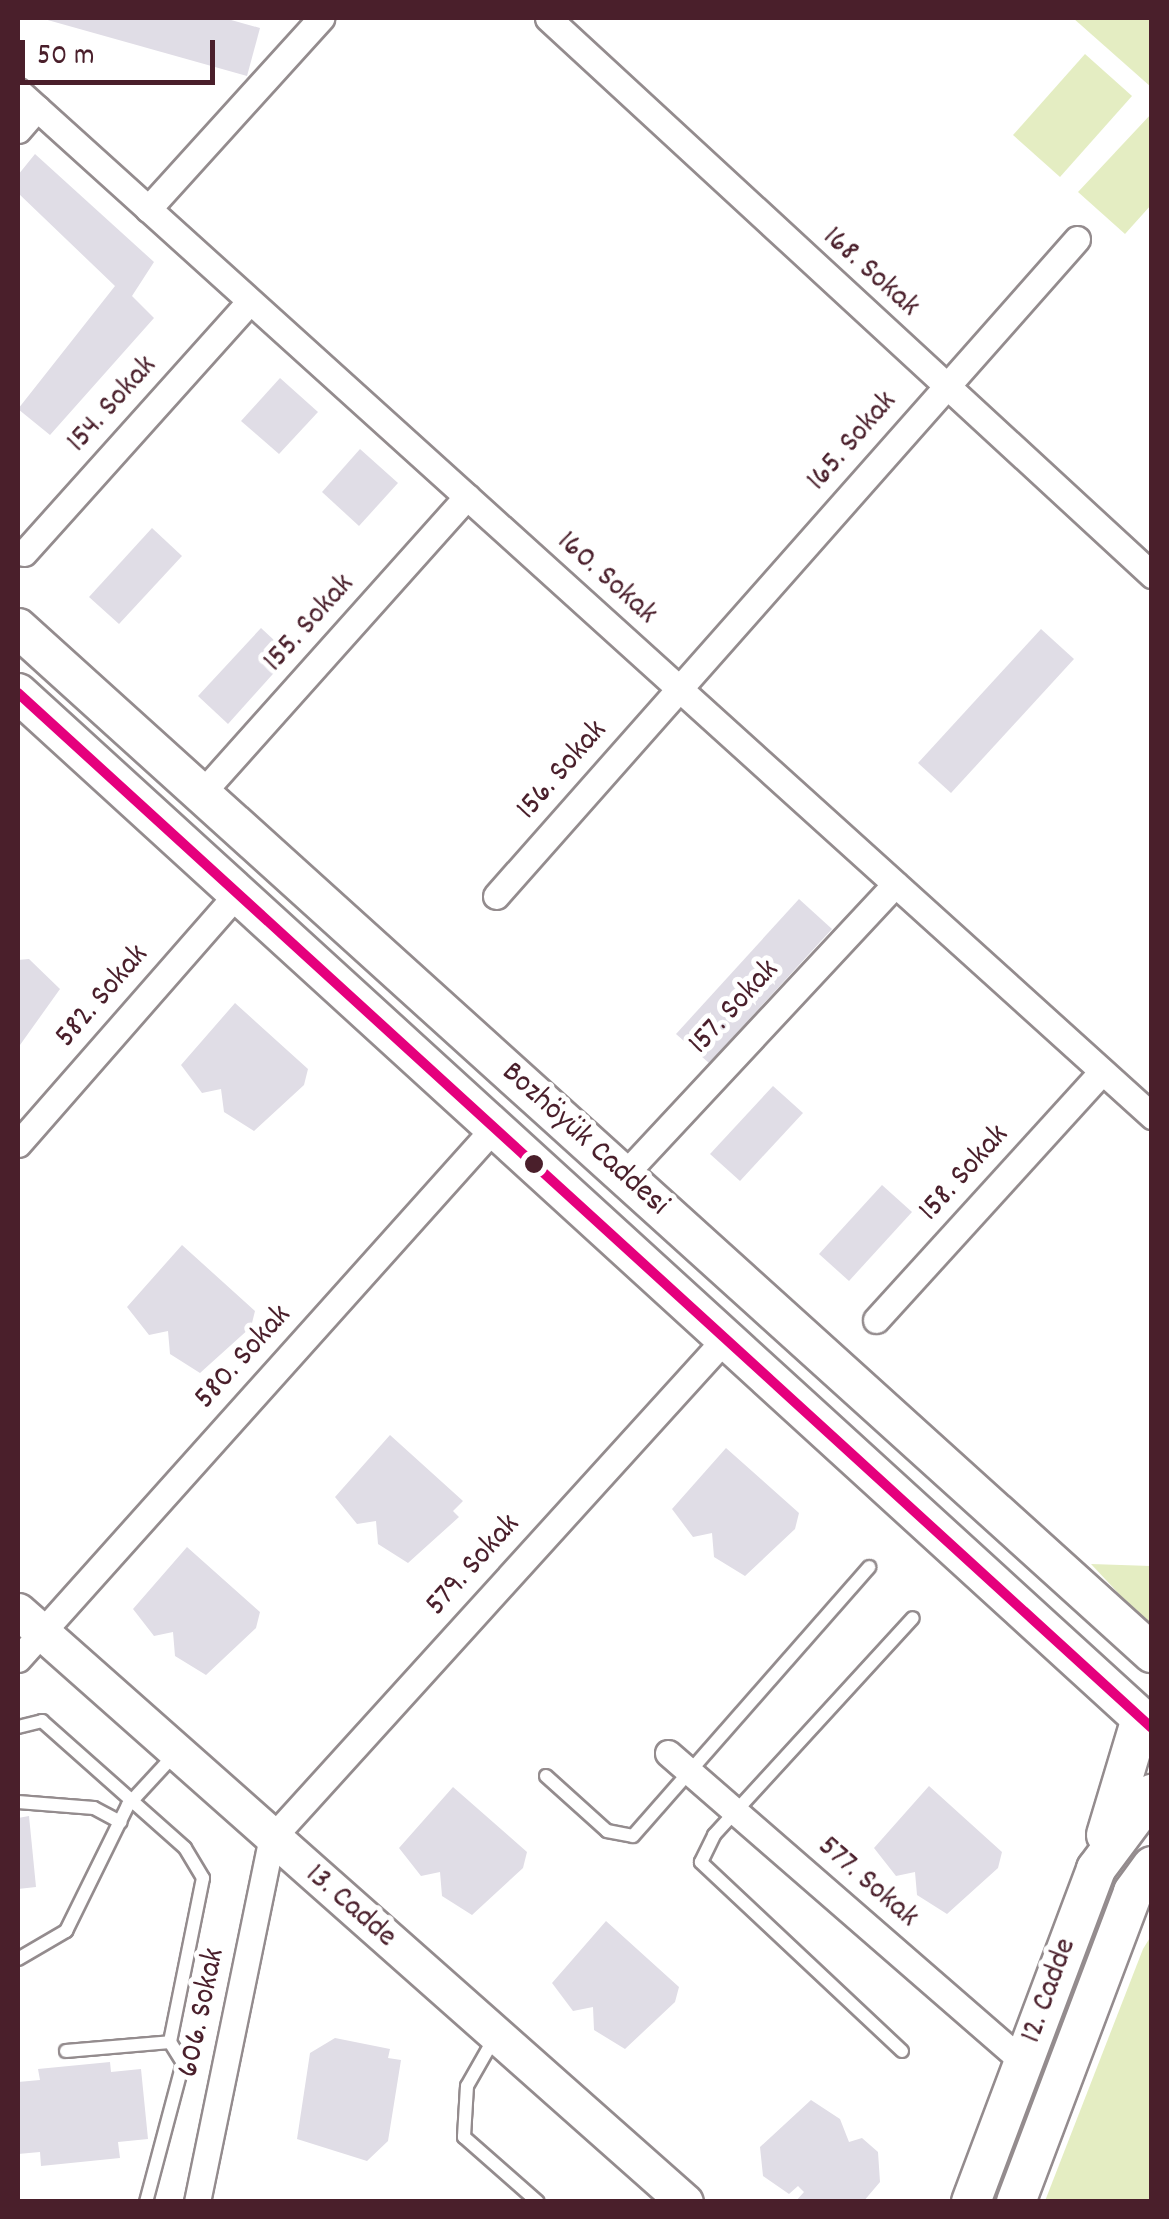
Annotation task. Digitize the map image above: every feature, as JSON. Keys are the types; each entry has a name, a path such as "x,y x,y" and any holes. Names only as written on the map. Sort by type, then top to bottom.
{"main road":[{"name":"Bozhöyük Caddesi","path":"18,628 1152,1652"},
{"name":"Bozhöyük Caddesi","path":"18,693 1146,1723"},
{"path":"1096,1869 1146,1723"},
{"name":"12. Cadde","path":"971,2202 1096,1869 1152,1794"},
{"name":"12. Cadde","path":"1016,2202 1133,1892 1152,1866"}],"street":[{"path":"148,209 321,18"},
{"name":"168. Sokak","path":"548,18 698,162 1152,575"},
{"path":"18,130 27,99"},
{"name":"160. Sokak","path":"27,99 1152,1116"},
{"name":"165. Sokak","path":"679,689 1077,239"},
{"name":"154. Sokak","path":"24,553 250,301"},
{"name":"155. Sokak","path":"202,794 468,497"},
{"name":"156. Sokak","path":"496,896 679,689"},
{"name":"157. Sokak","path":"623,1176 895,884"},
{"name":"582. Sokak","path":"18,1144 238,894"},
{"name":"158. Sokak","path":"876,1320 1102,1072"},
{"name":"580. Sokak","path":"18,1660 30,1622 494,1128"},
{"name":"579. Sokak","path":"272,1838 725,1339"},
{"name":"13. Cadde","path":"30,1622 685,2202"},
{"name":"577. Sokak","path":"668,1753 1024,2062"},
{"name":"606. Sokak","path":"198,2202 272,1838"}],"lane":[{"path":"546,1776 621,1838 633,1836 869,1567"},
{"path":"902,2051 707,1877 702,1850 913,1618"},
{"path":"18,1727 42,1721 128,1805 186,1848 203,1878 170,2042 183,2063 146,2202"},
{"path":"18,1959 66,1931 128,1805 176,1753"},
{"path":"18,1802 94,1808 120,1822"},
{"path":"496,2035 467,2086 464,2137 538,2202"},
{"path":"66,2051 170,2042"}],"green space":[{"path":"1073,18 1151,18 1151,87"},
{"path":"1085,54 1132,96 1060,177 1013,135"},
{"path":"1152,113 1151,205 1125,234 1078,192"},
{"path":"1091,1564 1151,1566 1151,1625 1135,1611"},
{"path":"1151,1936 1151,2201 1045,2201 1143,1949"}],"building":[{"path":"224,18 260,28 247,76 44,19"},
{"path":"35,154 154,262 132,296 154,318 50,435 18,409 115,286 18,193 18,175"},
{"path":"280,378 318,412 279,454 241,421"},
{"path":"360,449 398,483 359,526 322,492"},
{"path":"152,528 182,556 119,624 89,597"},
{"path":"261,628 290,655 228,724 198,696"},
{"path":"1041,629 1074,659 951,793 918,763"},
{"path":"799,899 832,929 709,1063 676,1034"},
{"path":"29,959 60,989 20,1045 18,960"},
{"path":"235,1003 308,1069 304,1085 254,1131 224,1112 221,1089 202,1093 181,1065"},
{"path":"773,1086 803,1113 740,1181 710,1154"},
{"path":"882,1185 912,1212 849,1281 819,1254"},
{"path":"182,1245 255,1311 251,1327 200,1373 170,1354 168,1331 149,1335 127,1307"},
{"path":"390,1435 463,1501 453,1511 459,1517 408,1563 378,1544 376,1521 357,1524 335,1497"},
{"path":"726,1448 799,1513 795,1529 745,1576 714,1557 712,1533 693,1537 672,1509"},
{"path":"187,1547 260,1612 256,1628 206,1675 175,1656 173,1632 154,1636 133,1609"},
{"path":"929,1786 1002,1852 998,1868 947,1914 917,1895 915,1872 896,1876 874,1848"},
{"path":"453,1787 527,1852 523,1868 472,1915 442,1896 440,1872 421,1876 399,1848"},
{"path":"29,1816 36,1887 18,1889 18,1818"},
{"path":"606,1921 679,1987 675,2002 625,2049 594,2030 593,2007 573,2011 552,1983"},
{"path":"335,2038 390,2049 388,2058 401,2060 388,2141 367,2161 297,2139 310,2053"},
{"path":"110,2062 111,2072 141,2069 148,2139 118,2142 120,2158 41,2166 40,2152 18,2154 18,2082 40,2080 38,2069"},
{"path":"811,2100 840,2119 849,2142 862,2138 878,2152 880,2182 863,2202 795,2202 804,2192 798,2186 789,2194 763,2176 760,2147"}],"transit line":[{"path":"18,693 1152,1728"}]}
